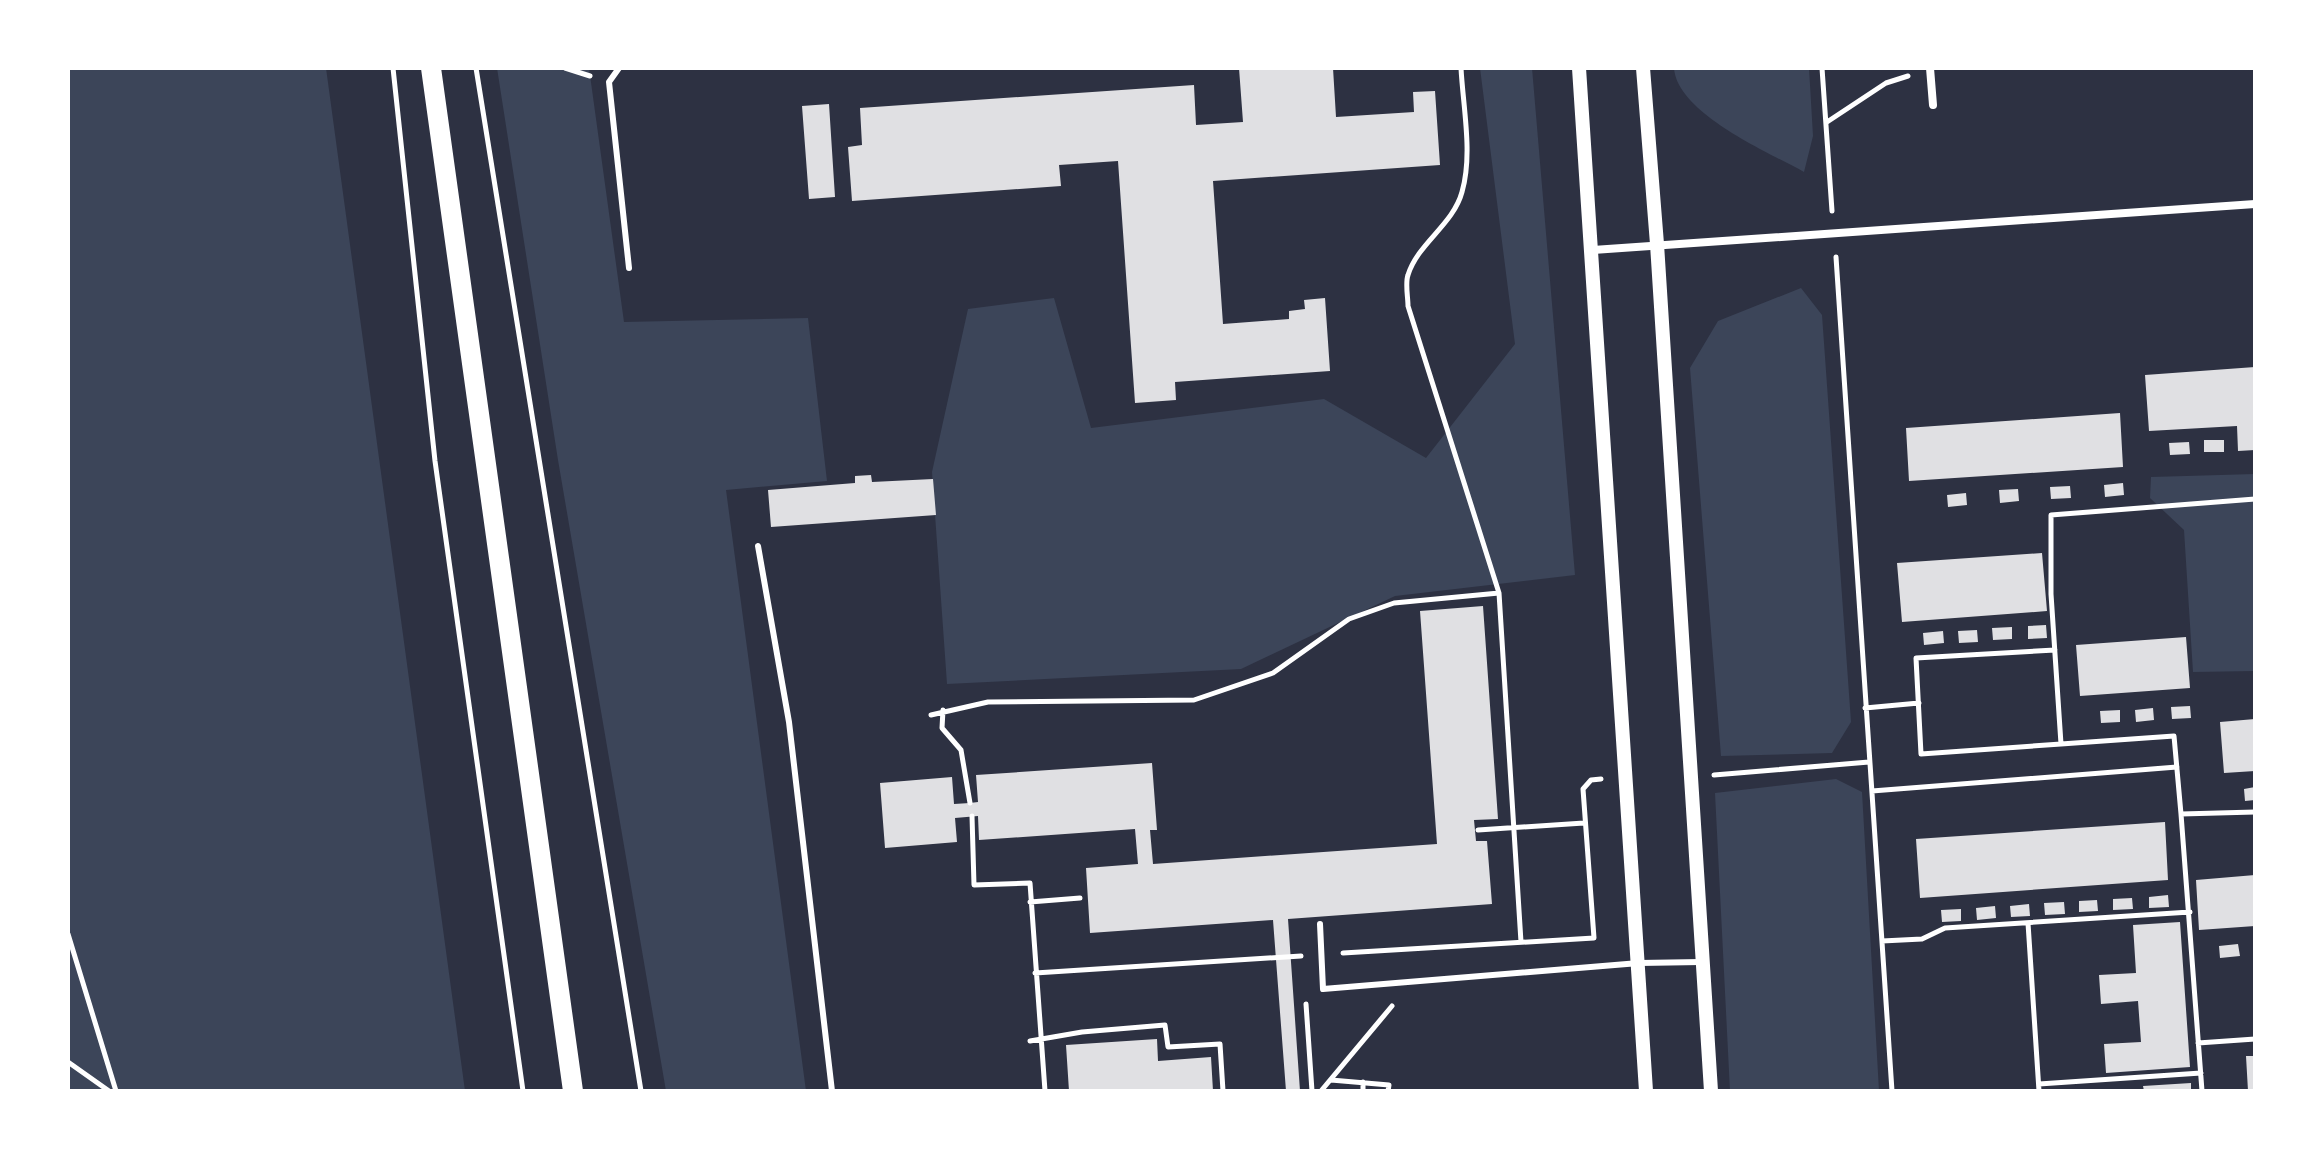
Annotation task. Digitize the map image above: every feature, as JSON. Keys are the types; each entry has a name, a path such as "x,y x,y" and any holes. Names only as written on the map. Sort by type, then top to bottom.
{"main road":[{"path":"431,68 573,1091"}],"street":[{"path":"1579,68 1646,1091"},
{"path":"1643,68 1711,1091"},
{"path":"1930,68 1933,105"},
{"path":"1593,250 2255,204"}],"lane":[{"path":"619,68 609,82 629,268"},
{"path":"758,546 789,722 832,1091"},
{"path":"1320,924 1323,989 1639,963 1703,962"}],"path":[{"path":"393,68 435,461 523,1091"},
{"path":"476,68 641,1091"},
{"path":"1461,68 1466,145 1463,192 1450,217 1421,251 1407,276 1408,306 1499,593 1521,942"},
{"path":"1822,68 1826,122 1886,83 1930,68"},
{"path":"1843,354 1892,1091"},
{"path":"2061,744 2051,515 2255,499"},
{"path":"931,715 988,702 1194,700 1273,673 1349,619 1394,603 1499,593"},
{"path":"2055,650 1916,658 1921,754 2174,736 2202,1091"},
{"path":"1865,708 1919,703"},
{"path":"943,710 942,728 961,750 970,803"},
{"path":"1725,774 1869,762"},
{"path":"1872,791 2177,767"},
{"path":"1035,973 1594,938 1583,789 1591,780 1625,777"},
{"path":"2181,814 2255,812"},
{"path":"972,816 974,885 1030,883 1045,1091"},
{"path":"1478,830 1584,823"},
{"path":"1030,902 1080,898"},
{"path":"1882,941 1922,939 1945,928 2190,912"},
{"path":"2028,923 2039,1087 2201,1073"},
{"path":"68,934 116,1091"},
{"path":"1306,999 1312,1091"},
{"path":"1321,1091 1392,1006"},
{"path":"1030,1041 1165,1025 1168,1047 1220,1044 1223,1091"},
{"path":"2198,1043 2255,1039"},
{"path":"68,1062 109,1091"},
{"path":"1331,1080 1389,1085 1388,1091"},
{"path":"1363,1082 1363,1091"}],"shaded area":[{"path":"68,68 326,68 465,1091 68,1091"},
{"path":"497,68 589,68 624,322 808,318 827,481 726,490 806,1091 666,1091 558,460"},
{"path":"1480,68 1532,68 1575,575 1395,596 1241,669 947,684 932,472 968,309 1054,298 1091,428 1324,399 1426,458 1515,344"},
{"path":"1674,68 1809,68 1813,136 1804,172 1748,142 1707,115 1679,85"},
{"path":"1801,288 1822,315 1851,722 1832,753 1721,756 1690,368 1718,321"},
{"path":"2255,474 2255,671 2193,672 2184,530 2150,498 2151,477"},
{"path":"1836,779 1862,792 1879,1091 1730,1091 1715,793"}],"building":[{"path":"1239,68 1333,68 1336,117 1414,112 1413,92 1435,91 1440,165 1213,181 1223,324 1289,319 1289,311 1305,309 1304,300 1325,298 1330,371 1175,382 1176,400 1135,403 1118,161 1059,165 1061,186 852,201 848,147 862,145 860,108 1194,85 1196,125 1243,122"},
{"path":"829,104 835,197 809,199 802,106"},
{"path":"2255,367 2255,450 2238,451 2237,426 2149,431 2145,375"},
{"path":"2120,413 2123,467 1909,481 1906,428"},
{"path":"2204,440 2224,440 2224,452 2204,452"},
{"path":"2189,442 2190,454 2170,455 2169,443"},
{"path":"871,475 872,482 933,479 936,515 771,527 768,490 855,483 855,476"},
{"path":"2123,483 2124,495 2105,497 2104,485"},
{"path":"2070,486 2071,498 2051,499 2050,487"},
{"path":"2018,489 2019,501 2000,503 1999,490"},
{"path":"1966,493 1967,505 1948,507 1947,495"},
{"path":"2042,553 2047,611 1902,622 1897,563"},
{"path":"1483,606 1498,819 1474,820 1476,841 1487,841 1492,904 1288,919 1300,1091 1286,1091 1273,920 1090,933 1086,868 1138,864 1135,829 979,840 978,816 955,818 957,842 885,848 880,783 952,777 954,804 970,803 978,802 976,775 1152,763 1157,830 1150,830 1153,864 1437,844 1420,611"},
{"path":"2046,625 2047,638 2028,639 2028,626"},
{"path":"2012,627 2012,639 1993,640 1992,628"},
{"path":"1977,630 1978,642 1959,643 1958,631"},
{"path":"1943,631 1944,643 1924,645 1923,633"},
{"path":"2186,637 2190,688 2080,696 2076,645"},
{"path":"2190,706 2191,718 2172,719 2171,707"},
{"path":"2153,708 2154,720 2136,722 2135,710"},
{"path":"2120,710 2120,722 2101,723 2100,711"},
{"path":"2255,719 2255,771 2224,773 2220,722"},
{"path":"2255,787 2255,800 2245,801 2244,789"},
{"path":"2165,822 2168,880 1920,898 1916,839"},
{"path":"2255,875 2255,926 2199,930 2196,880"},
{"path":"2168,895 2169,907 2149,908 2149,897"},
{"path":"2132,898 2133,909 2113,910 2113,899"},
{"path":"2097,900 2098,911 2079,912 2079,901"},
{"path":"2064,902 2065,914 2045,915 2044,903"},
{"path":"2029,904 2030,916 2011,917 2010,906"},
{"path":"1995,906 1996,918 1977,920 1976,908"},
{"path":"1961,909 1961,921 1942,922 1941,910"},
{"path":"2180,922 2190,1067 2106,1073 2104,1044 2141,1042 2138,1001 2101,1004 2099,975 2136,973 2133,925"},
{"path":"2238,944 2240,956 2220,958 2219,946"},
{"path":"1157,1039 1158,1061 1211,1057 1213,1091 1069,1091 1066,1045"},
{"path":"2246,1056 2255,1056 2255,1091 2248,1091"},
{"path":"2191,1083 2191,1091 2144,1091 2143,1086"}]}
